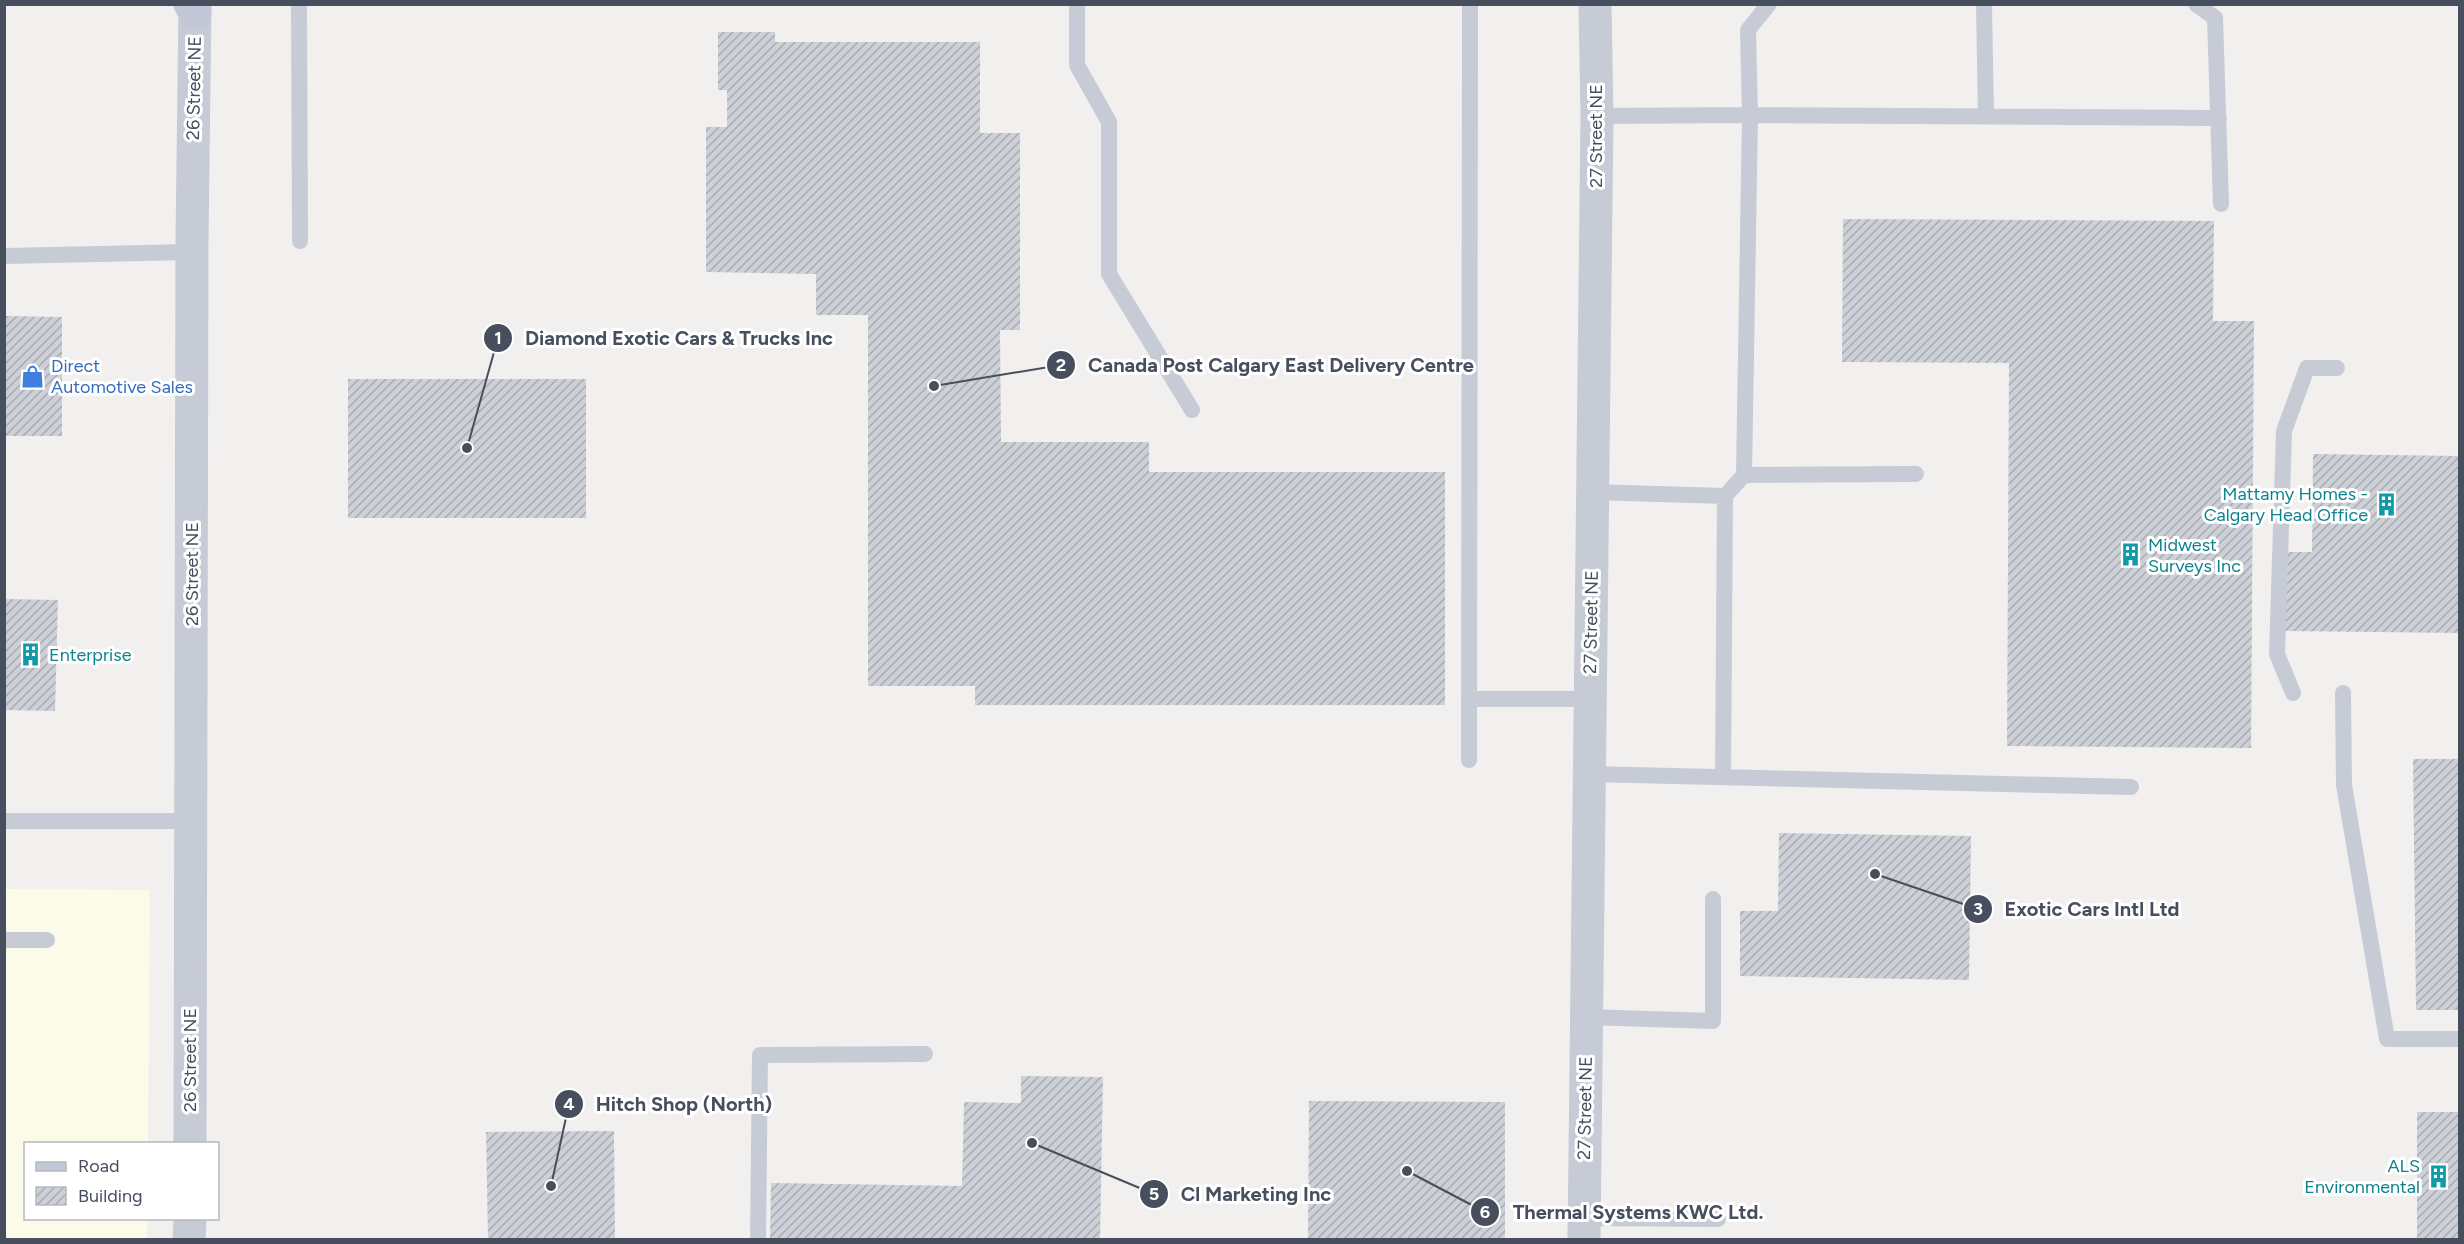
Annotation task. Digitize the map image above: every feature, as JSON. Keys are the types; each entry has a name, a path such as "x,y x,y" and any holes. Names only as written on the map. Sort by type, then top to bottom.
{"street":[{"name":"27 Street NE","path":"1584,1229 1597,116 1595,4"},
{"name":"26 Street NE","path":"190,1142 194,7"},
{"path":"189,1239 190,1220"}],"lane":[{"path":"299,4 300,241"},
{"path":"1077,4 1077,65 1109,122 1109,274 1192,410"},
{"path":"1469,760 1470,4"},
{"path":"1723,777 1725,496 1744,475 1750,115 1748,30 1769,4"},
{"path":"1984,4 1986,116"},
{"path":"2196,4 2215,18 2221,204"},
{"path":"1597,116 2219,118"},
{"path":"4,256 192,252"},
{"path":"2293,693 2277,654 2283,431 2307,368 2337,368"},
{"path":"1744,475 1916,474"},
{"path":"1593,492 1725,496"},
{"path":"2343,693 2344,785 2387,1039 2460,1039"},
{"path":"1469,699 1590,699"},
{"path":"1589,774 2131,787"},
{"path":"4,821 192,821"},
{"path":"1586,1017 1713,1021 1713,899"},
{"path":"4,940 47,940"},
{"path":"758,1239 760,1055 925,1054"},
{"path":"1584,1229 1718,1219"}],"shaded area":[{"path":"5,889 150,890 148,1142 24,1142 24,1220 147,1220 147,1239 5,1240"}],"building":[{"path":"718,32 775,32 775,42 980,42 980,133 1020,133 1020,330 1000,330 1001,442 1149,442 1149,472 1445,472 1445,705 975,705 975,686 868,686 868,315 816,315 816,274 706,272 706,127 727,127 727,90 718,90"},
{"name":"Midwest Surveys Inc","path":"1843,219 2214,221 2213,321 2254,321 2251,748 2007,746 2009,363 1842,362"},
{"name":"Direct Automotive Sales","path":"4,316 62,317 62,436 4,436"},
{"path":"348,379 586,379 586,518 348,518"},
{"name":"Mattamy Homes - Calgary Head Office","path":"2313,454 2460,456 2460,633 2285,631 2286,552 2312,552"},
{"name":"Enterprise","path":"4,599 58,600 55,711 4,710"},
{"path":"2413,759 2460,759 2460,1010 2416,1010"},
{"path":"1779,833 1971,836 1969,980 1740,976 1740,911 1778,911"},
{"path":"1021,1076 1103,1077 1100,1240 770,1240 771,1183 962,1186 964,1102 1021,1103"},
{"path":"1309,1101 1505,1102 1505,1240 1308,1240"},
{"name":"ALS Environmental","path":"2417,1112 2460,1112 2460,1240 2417,1240"},
{"path":"614,1131 615,1240 488,1240 486,1132"}],"place":[{"name":"Direct Automotive Sales","path":"33,376"},
{"name":"Canada Post Calgary East Delivery Centre","path":"934,386"},
{"name":"Diamond Exotic Cars & Trucks Inc","path":"467,448"},
{"name":"Mattamy Homes - Calgary Head Office","path":"2386,504"},
{"name":"Midwest Surveys Inc","path":"2130,555"},
{"name":"Enterprise","path":"31,655"},
{"name":"Exotic Cars Intl Ltd","path":"1875,874"},
{"name":"Cl Marketing Inc","path":"1032,1143"},
{"name":"Thermal Systems KWC Ltd.","path":"1407,1171"},
{"name":"ALS Environmental","path":"2438,1176"},
{"name":"Hitch Shop (North)","path":"551,1186"}]}
